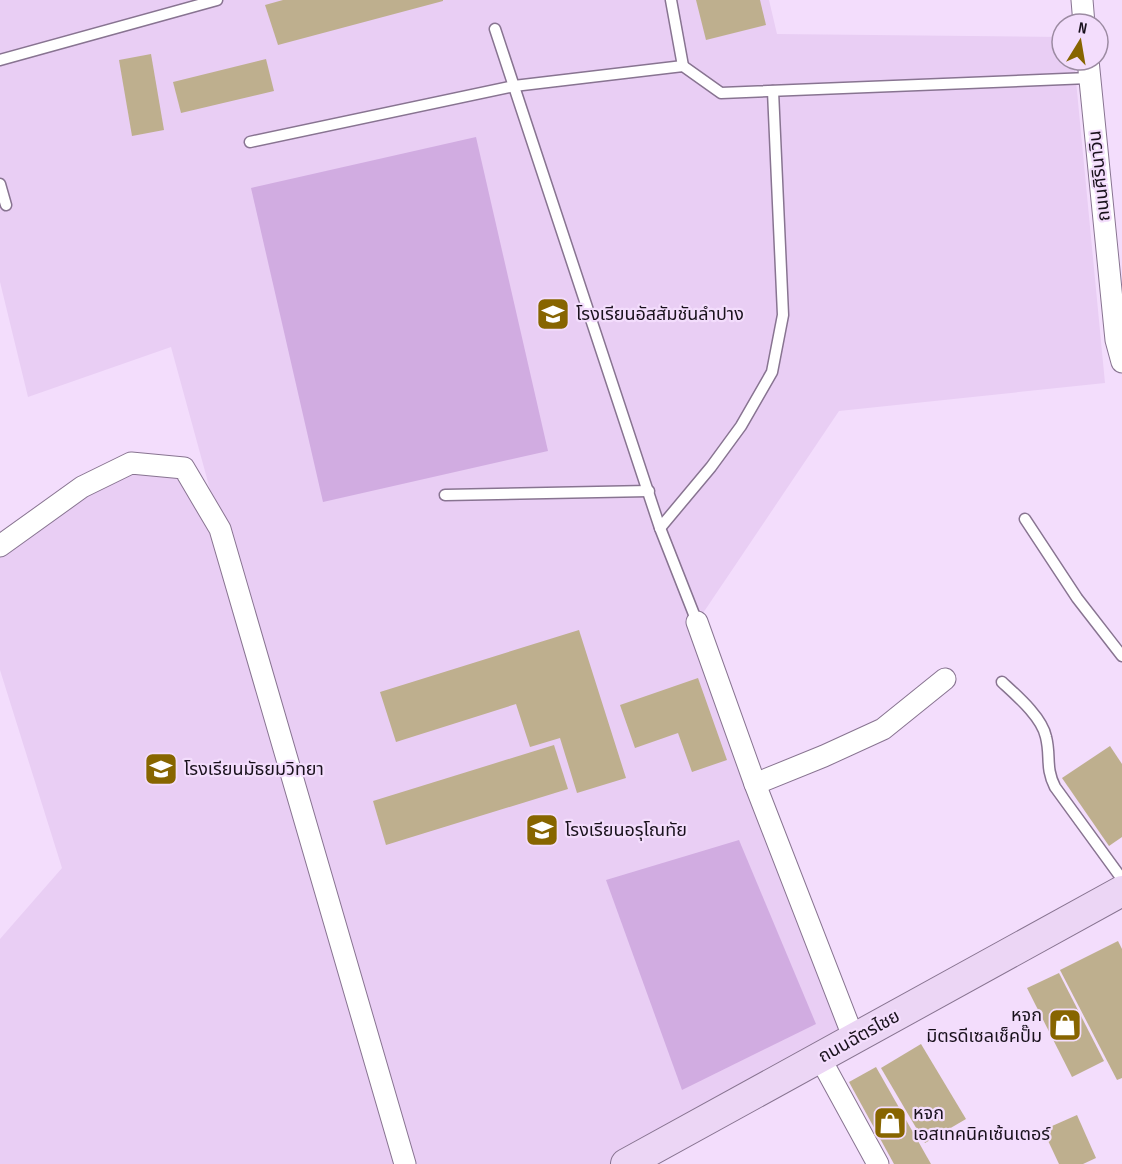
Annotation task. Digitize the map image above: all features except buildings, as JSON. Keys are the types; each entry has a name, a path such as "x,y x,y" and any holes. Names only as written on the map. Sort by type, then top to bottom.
{"main road":[{"name":"ถนนฉัตรไชย","path":"626,1164 1122,891"}],"street":[{"name":"ถนนศิรินาวิน","path":"1089,72 1116,340 1122,362"},
{"path":"0,546 82,487 131,463 184,468 220,529 405,1164"},
{"path":"697,622 755,784 854,1039"},
{"path":"755,784 883,729 945,679"},
{"path":"820,1058 878,1164"}],"lane":[{"path":"0,60 217,0"},
{"path":"671,0 683,66"},
{"path":"495,29 660,528 697,622"},
{"path":"250,142 514,86 683,66 721,93 1050,72"},
{"path":"660,528 711,467 741,426 772,372 783,315 773,91"},
{"path":"0,184 6,205"},
{"path":"445,495 649,491"},
{"path":"1025,519 1077,598 1122,656"},
{"path":"1002,682 1043,727 1046,736 1049,776 1055,788 1122,879"}],"shaded area":[{"path":"0,0 769,0 777,34 1050,37 1050,72 1075,72 1105,383 839,411 697,622 854,1039 627,1164 0,1164 0,939 62,868 0,670 0,546 131,463 184,468 220,526 171,347 28,397 0,282"},
{"path":"476,137 548,451 323,502 251,188"},
{"path":"739,840 816,1024 682,1090 606,880"}],"place":[{"name":"โรงเรียนอัสสัมชันลำปาง","path":"553,314"},
{"name":"โรงเรียนมัธยมวิทยา","path":"161,769"},
{"name":"โรงเรียนอรุโณทัย","path":"542,830"},
{"name":"หจก มิตรดีเซลเช็คปั๊ม","path":"1065,1025"},
{"name":"หจก เอสเทคนิคเซ้นเตอร์","path":"890,1123"}]}
